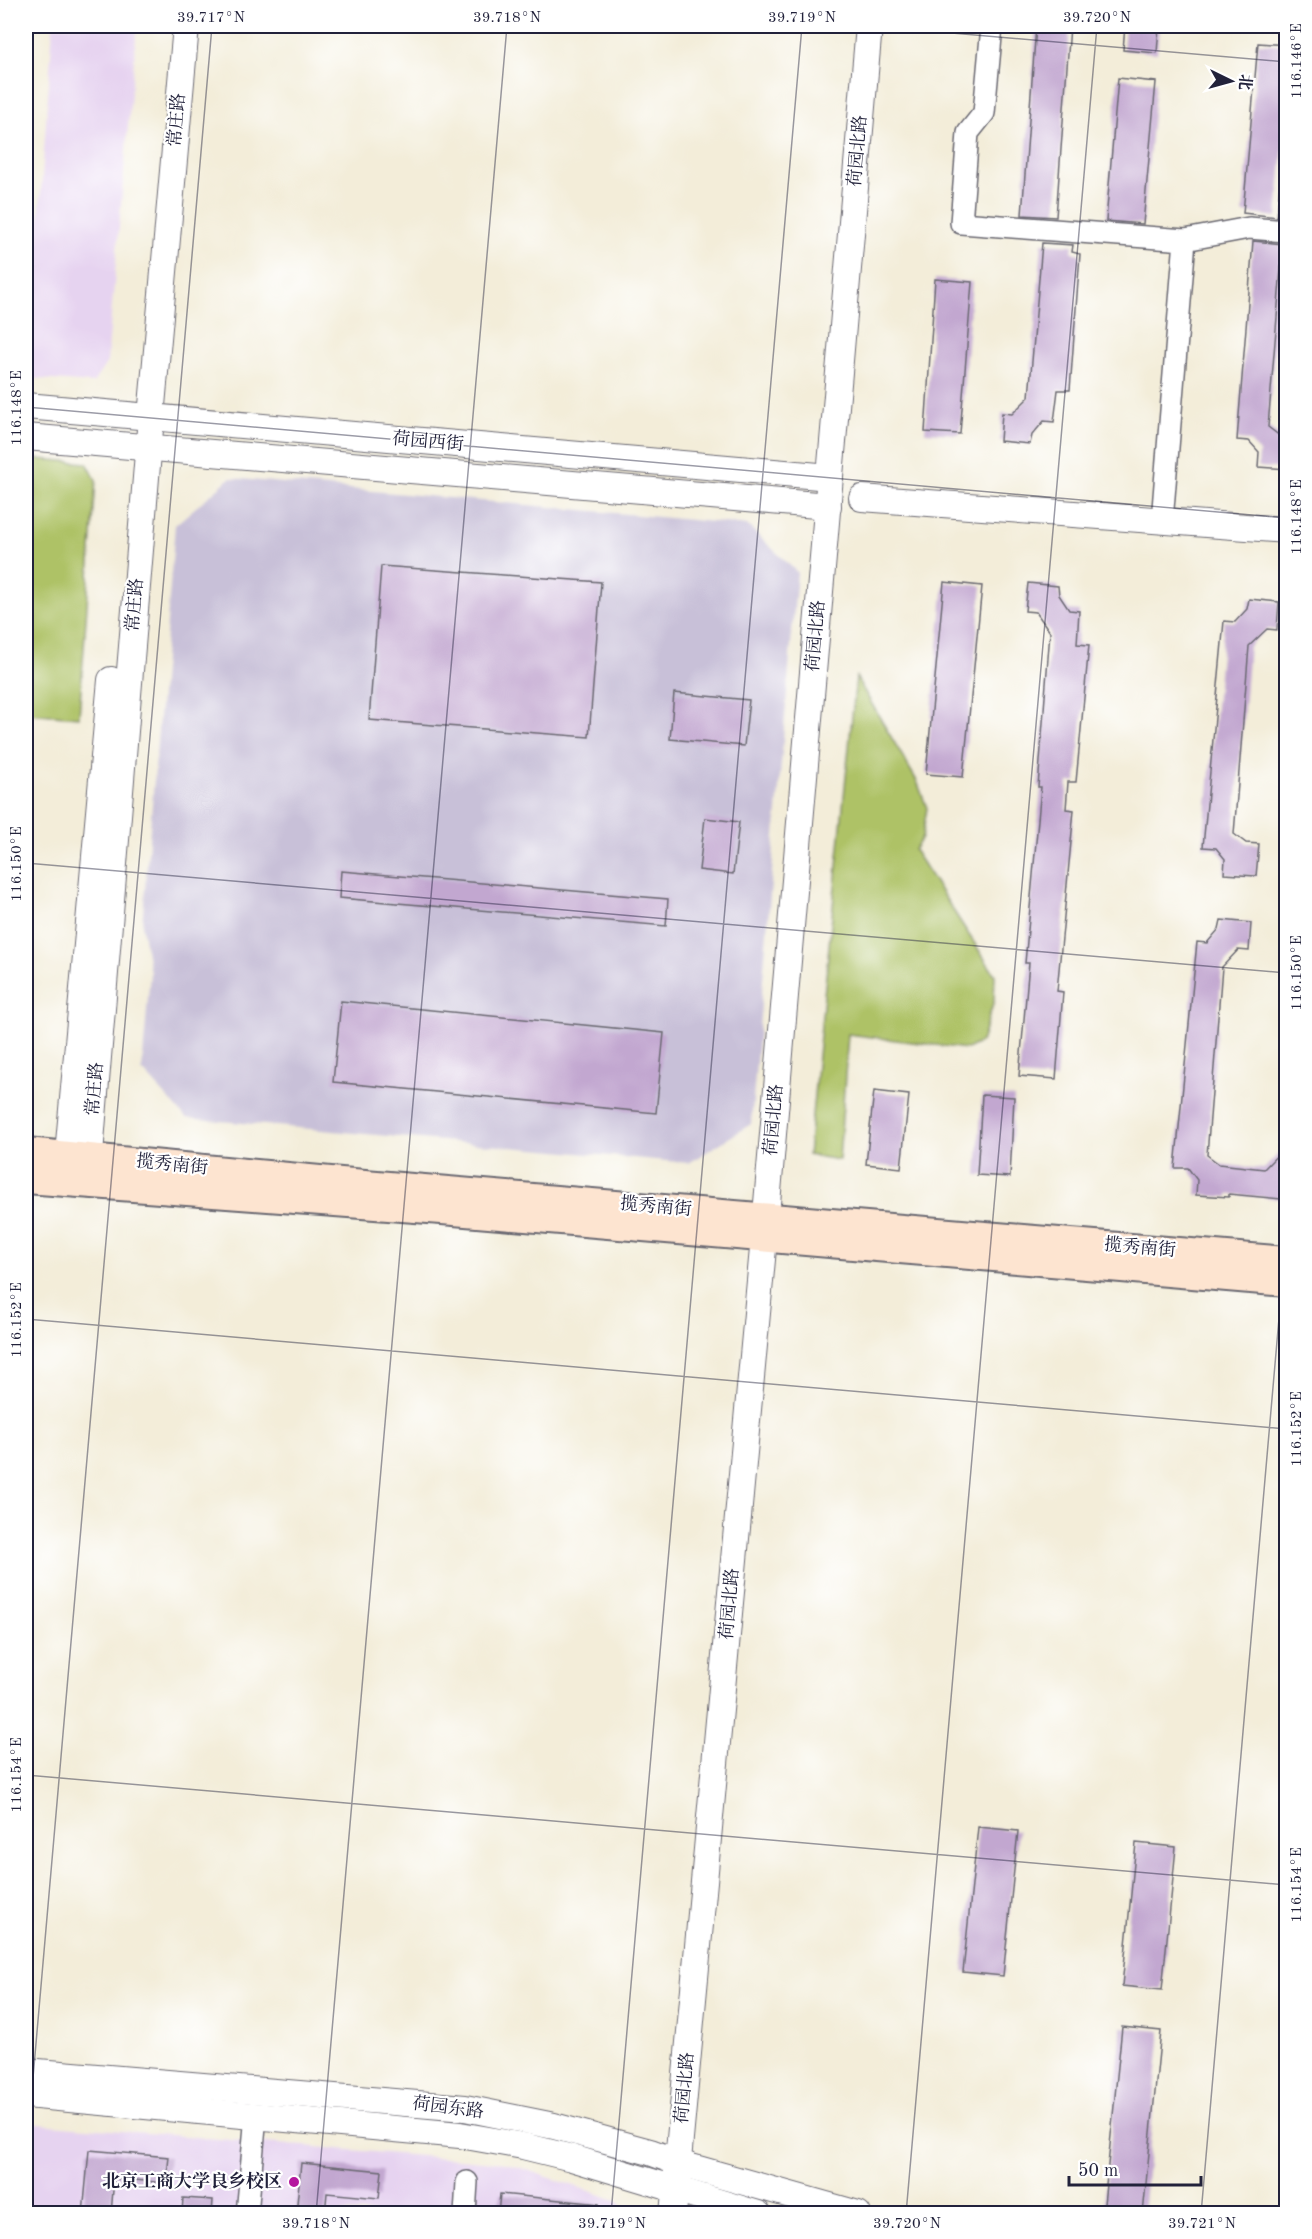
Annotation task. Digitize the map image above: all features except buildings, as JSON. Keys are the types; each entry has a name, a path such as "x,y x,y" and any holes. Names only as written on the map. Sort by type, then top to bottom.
{"main road":[{"name":"揽秀南街","path":"26,1152 77,1170 442,1210 765,1227 1287,1261"},
{"name":"揽秀南街","path":"26,1179 77,1170"},
{"name":"揽秀南街","path":"765,1227 1287,1282"}],"street":[{"name":"常庄路","path":"77,1170 141,448 168,26"},
{"name":"常庄路","path":"143,416 186,26"},
{"name":"荷园北路","path":"674,2201 765,1227 869,26"},
{"path":"992,26 984,113 968,133 961,223 1185,240 1249,228 1287,231"},
{"path":"1162,521 1185,240"},
{"name":"荷园西街","path":"26,405 830,477"},
{"name":"荷园西街","path":"26,437 828,506"},
{"path":"862,498 1287,530"},
{"name":"荷园东路","path":"26,2072 465,2108 554,2126 858,2214"},
{"name":"荷园东路","path":"26,2095 460,2135 524,2146 572,2158 674,2201 758,2214"},
{"path":"247,2214 256,2115"},
{"path":"465,2214 467,2182"}],"shaded area":[{"path":"53,26 137,26 107,362 93,383 26,378 26,258 37,247"},
{"path":"230,478 747,525 797,572 751,1124 689,1163 186,1118 142,1070 150,973 142,926 175,525"},
{"name":"北京工商大学良乡校区","path":"26,2123 506,2163 619,2201 629,2213 26,2213"}],"green space":[{"path":"26,458 87,463 96,480 79,717 26,713"},
{"path":"856,677 917,781 927,808 922,838 914,850 995,975 994,1001 981,1042 967,1049 848,1034 839,1160 808,1155"}],"place":[{"name":"北京工商大学良乡校区","path":"294,2182"}]}
